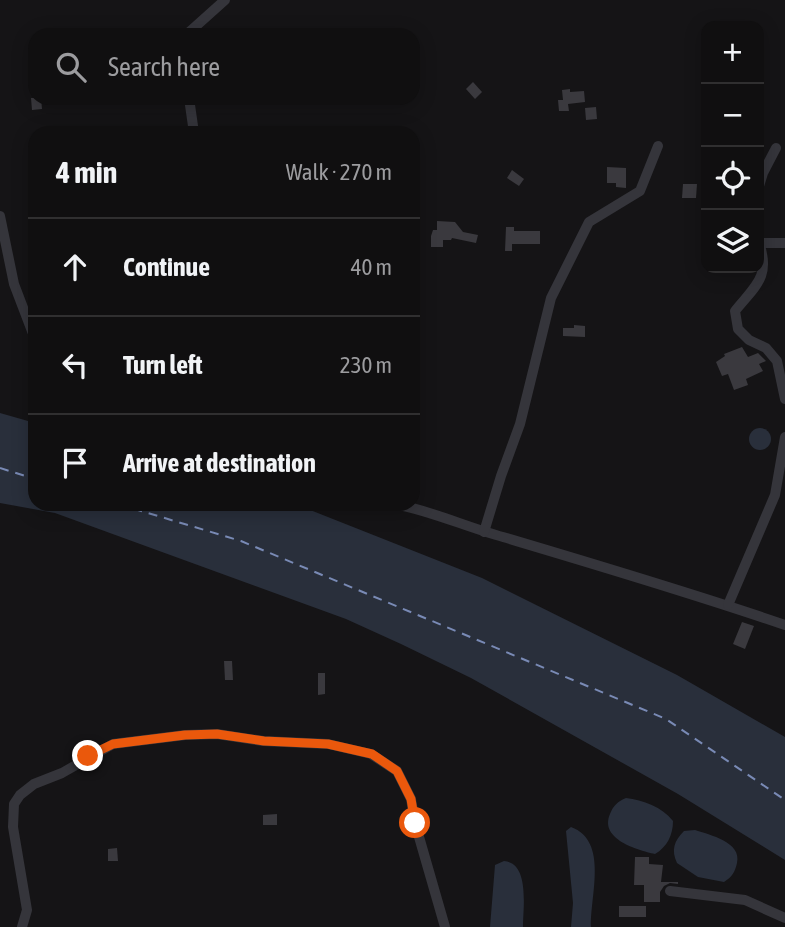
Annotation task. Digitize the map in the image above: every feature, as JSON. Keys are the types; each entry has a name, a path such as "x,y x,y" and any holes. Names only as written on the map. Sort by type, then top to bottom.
{"street":[{"path":"194,28 225,0"},
{"path":"190,105 193,126"},
{"path":"484,532 520,424 551,298 589,222 640,191 658,146"},
{"path":"764,171 776,148"},
{"path":"0,216 14,284 28,321"},
{"path":"764,242 785,243"},
{"path":"762,273 758,285 735,311 736,320 738,329 749,340 766,348 777,361 785,399"},
{"path":"728,605 775,495 785,437"},
{"path":"420,510 484,532 681,589 785,625"},
{"path":"22,927 27,909 13,827 14,804 20,795 34,784 62,773 113,744 217,734 264,741 328,744 372,754 397,771 411,799 415,823 445,927"},
{"path":"670,891 745,900 785,918"}],"water":[{"path":"0,413 28,421 28,508 0,503"},
{"path":"756,428 764,428 771,435 771,443 764,450 756,450 749,443 749,435"},
{"path":"44,511 313,511 482,578 677,675 785,737 785,860 678,794 471,678 401,644 346,619"},
{"path":"626,798 652,805 673,821 668,840 655,854 622,842 610,830 608,823 611,811"},
{"path":"571,827 583,834 594,857 591,927 571,927 573,903 566,831"},
{"path":"695,830 724,841 735,850 735,869 724,882 698,877 677,863 674,850 678,838 684,831"},
{"path":"504,861 518,869 521,878 524,898 523,927 490,927 495,865"}],"building":[{"path":"473,82 482,92 475,99 466,89"},
{"path":"570,89 570,92 584,91 585,102 568,104 569,111 559,111 558,100 563,100 562,90"},
{"path":"32,105 42,105 42,109 32,110"},
{"path":"596,107 597,119 586,120 585,108"},
{"path":"607,167 626,168 626,188 616,187 616,183 607,183"},
{"path":"512,170 524,179 519,186 507,178"},
{"path":"683,184 697,184 696,198 682,198"},
{"path":"437,221 455,222 463,232 478,235 476,243 452,238 443,240 443,247 431,247 431,236 433,230 437,230"},
{"path":"506,227 514,227 514,231 540,231 540,244 512,244 512,251 505,251"},
{"path":"574,325 585,326 585,337 563,336 563,328 574,328"},
{"path":"742,347 748,357 758,353 766,361 759,364 763,371 746,379 748,385 734,390 728,374 722,376 716,362 725,356 724,354"},
{"path":"742,622 754,626 745,649 733,644"},
{"path":"224,661 232,661 233,680 225,680"},
{"path":"318,673 325,673 325,694 318,695"},
{"path":"277,814 277,825 263,825 263,815"},
{"path":"117,848 118,861 108,861 108,849"},
{"path":"635,857 649,857 649,864 663,865 661,882 678,882 664,886 660,892 660,902 644,902 644,885 634,885"},
{"path":"619,906 646,906 646,917 619,917"}],"ferry route":[{"path":"0,468 28,477"},
{"path":"141,511 241,541 666,719 785,800"}],"route":[{"path":"88,756 113,744 185,735 217,734 264,741 328,744 372,754 397,771 411,799 415,823"}]}
